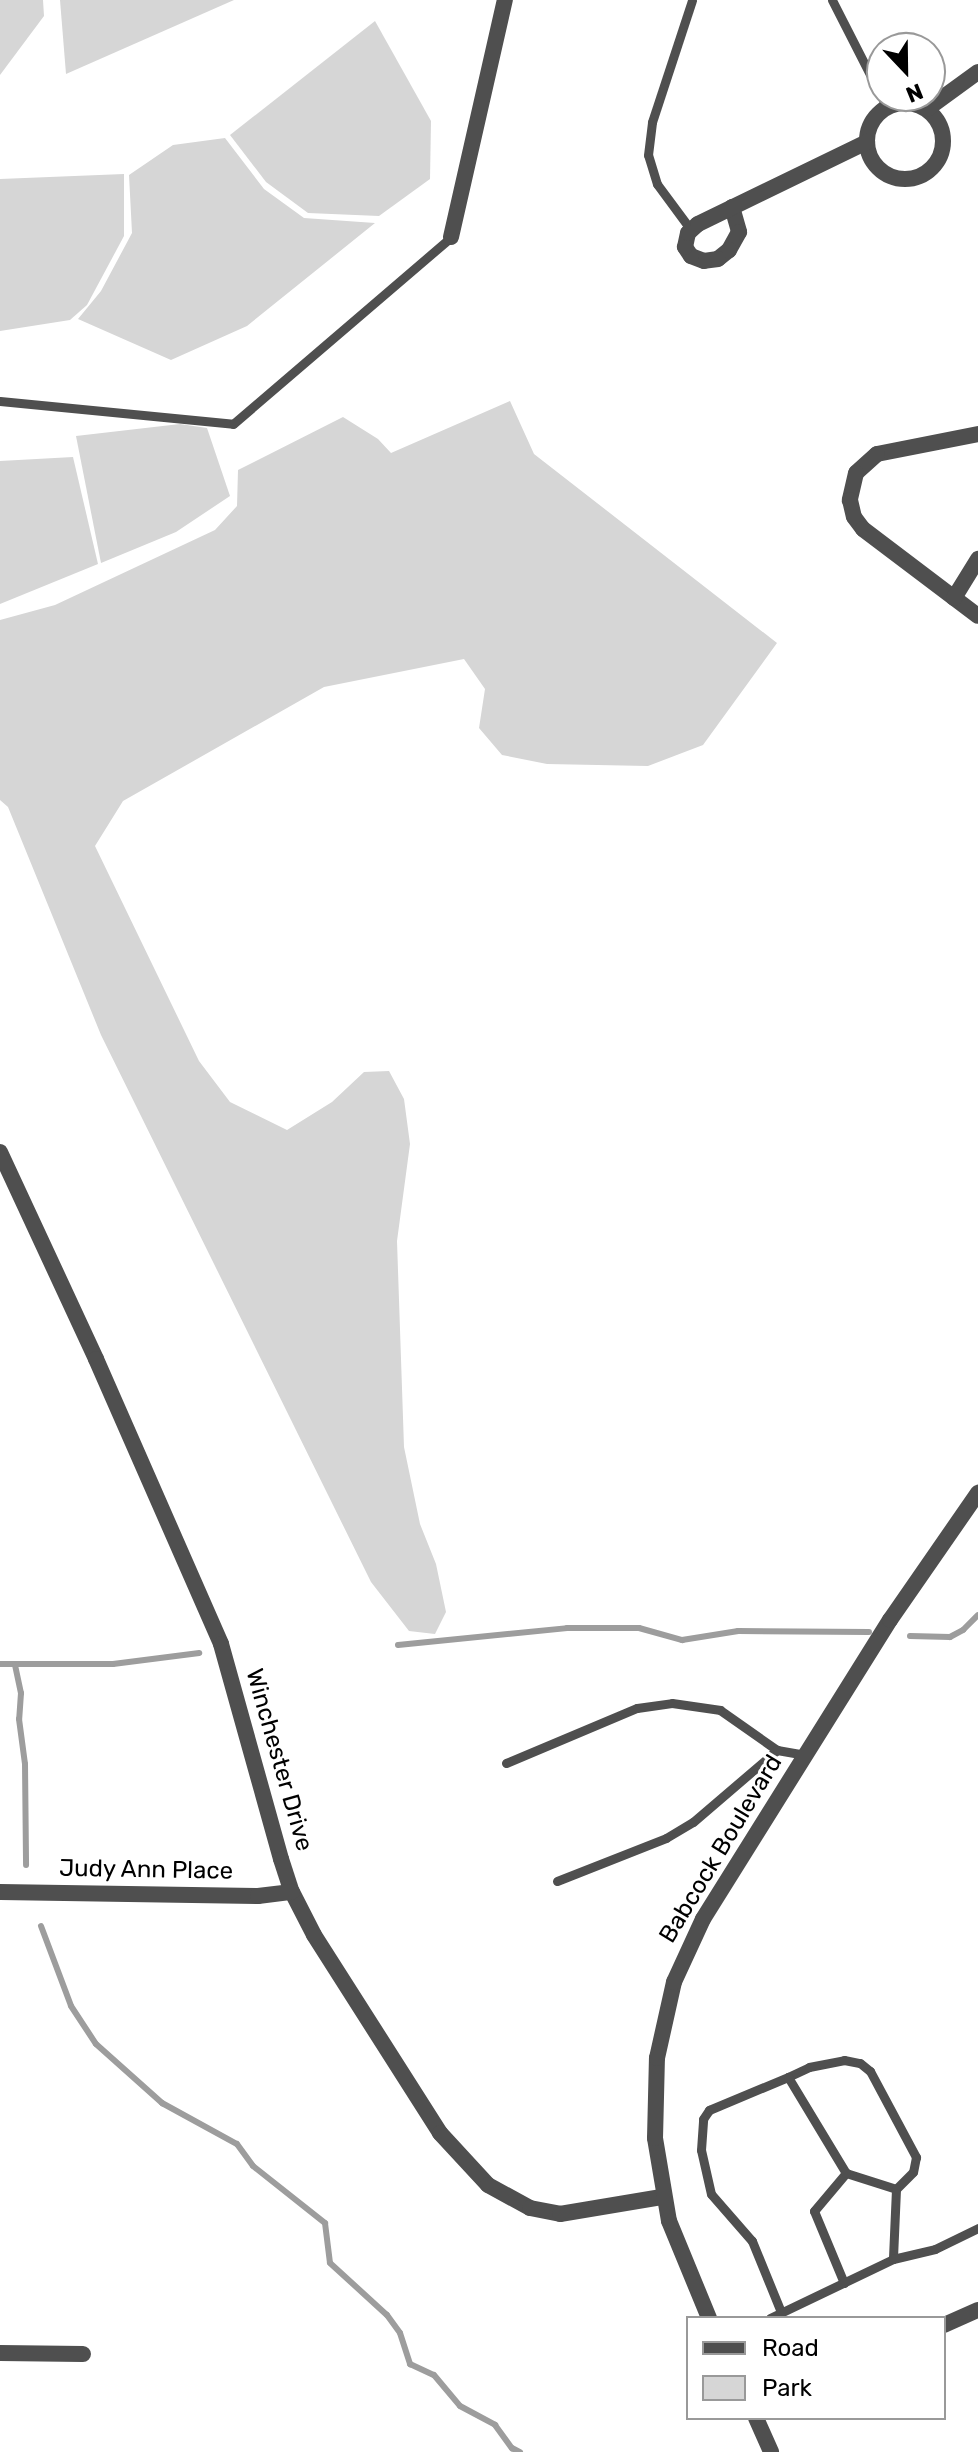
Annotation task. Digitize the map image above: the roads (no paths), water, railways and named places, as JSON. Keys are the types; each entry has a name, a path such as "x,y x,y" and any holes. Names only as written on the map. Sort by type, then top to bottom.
{"street":[{"path":"451,237 505,0"},
{"path":"946,95 978,72"},
{"path":"883,112 871,123 867,142 872,160 891,177 903,179 927,173 942,153 942,129 929,112"},
{"path":"732,207 739,232 736,241 718,259 704,261 691,256 685,247 691,230 732,207 867,142"},
{"path":"978,434 877,454 856,473 850,487 854,517 863,529 978,616"},
{"path":"954,598 978,559"},
{"name":"Winchester Drive","path":"0,1152 96,1359 221,1644 292,1892 314,1935 440,2133 476,2176 514,2201 545,2212 579,2212 662,2197"},
{"name":"Babcock Boulevard","path":"708,2316 679,2252 662,2197 653,2115 655,2079 674,1982 703,1919 890,1620 978,1493"},
{"name":"Judy Ann Place","path":"0,1892 258,1896 292,1892"},
{"path":"946,2324 978,2310"},
{"path":"0,2353 83,2354"},
{"path":"757,2420 771,2452"}],"lane":[{"path":"691,230 657,184 648,155 652,122 692,0"},
{"path":"832,0 866,67"},
{"path":"0,401 233,424 451,237"},
{"path":"506,1763 637,1708 672,1703 698,1704 720,1710 777,1750 806,1755"},
{"path":"557,1881 666,1838 693,1822 777,1750"},
{"path":"781,2312 752,2241 711,2194 701,2150 703,2119 709,2110 809,2067 844,2060 860,2063 870,2071 916,2157 913,2172 896,2189 893,2259"},
{"path":"788,2077 846,2173 896,2189"},
{"path":"844,2283 814,2211 846,2173"},
{"path":"774,2316 893,2259 935,2249 978,2228"}],"waterway":[{"path":"910,1636 950,1637 963,1630 978,1615"},
{"path":"398,1645 567,1628 639,1628 682,1640 738,1631 869,1632"},
{"path":"0,1664 113,1664 199,1653"},
{"path":"15,1665 21,1693 19,1719 25,1764 26,1865"},
{"path":"41,1926 71,2006 96,2044 162,2103 237,2144 253,2166 325,2223 330,2263 387,2315 400,2333 410,2364 434,2375 460,2406 495,2425 512,2448 520,2452"}]}
